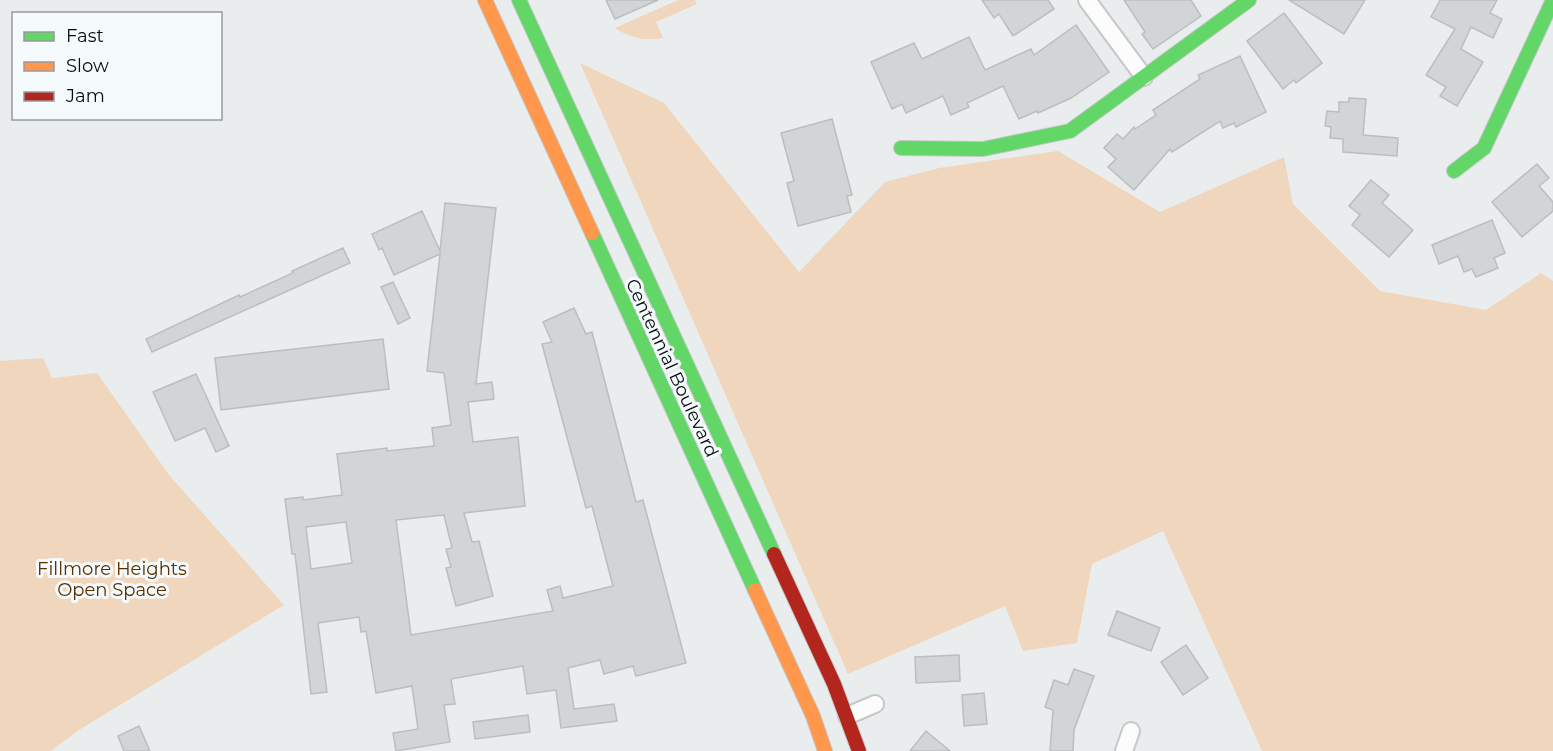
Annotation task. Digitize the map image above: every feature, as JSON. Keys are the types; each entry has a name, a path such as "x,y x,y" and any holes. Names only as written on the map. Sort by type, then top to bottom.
{"main road":[{"name":"Centennial Boulevard","path":"485,0 808,705 825,751"},
{"name":"Centennial Boulevard","path":"519,0 847,716 859,751"},
{"path":"901,148 983,149 1070,131 1249,0"},
{"path":"1454,171 1484,148 1553,0"}],"street":[{"path":"1088,0 1144,77"},
{"path":"847,716 875,705"},
{"path":"1124,751 1131,731"}],"green space":[{"path":"678,0 695,0 697,4 656,22 663,38 638,38 615,28"},
{"path":"580,63 664,103 799,272 885,182 939,168 1058,151 1160,212 1284,157 1293,204 1380,291 1486,310 1541,273 1553,281 1553,751 1262,751 1163,531 1092,564 1077,643 1023,651 1005,606 848,674"},
{"name":"Fillmore Heights Open Space","path":"43,358 52,378 97,373 169,475 284,605 79,730 51,751 0,751 0,361"}],"building":[{"path":"606,0 658,0 615,19"},
{"path":"982,0 1048,0 1054,9 1013,36 999,14 994,18"},
{"path":"1124,0 1191,0 1201,16 1153,49 1142,34 1145,32"},
{"path":"1289,0 1365,0 1344,34"},
{"path":"1440,0 1497,0 1490,13 1502,19 1493,38 1471,27 1461,49 1483,62 1457,106 1440,96 1446,87 1426,75 1455,29 1431,17"},
{"path":"1284,13 1322,63 1296,83 1294,80 1283,89 1247,41"},
{"path":"1076,25 1109,72 1071,98 1019,119 1003,86 967,103 969,107 951,115 943,96 906,113 902,104 892,109 871,62 914,43 922,59 969,37 985,70 1031,49 1034,55"},
{"path":"1240,56 1266,112 1236,127 1234,123 1223,128 1220,121 1172,152 1170,149 1134,190 1108,167 1116,159 1104,148 1117,134 1123,139 1134,127 1135,129 1156,115 1153,110 1200,79 1198,75"},
{"path":"1349,98 1366,99 1363,135 1398,138 1397,156 1343,152 1343,139 1330,138 1331,127 1325,126 1327,111 1339,112 1339,102 1349,102"},
{"path":"832,119 852,195 847,196 851,212 798,226 787,183 794,181 781,133"},
{"path":"1537,164 1549,178 1539,186 1553,202 1553,211 1522,237 1492,202"},
{"path":"1371,180 1389,195 1382,203 1413,230 1389,257 1352,225 1360,215 1349,206"},
{"path":"445,203 496,208 476,384 492,382 494,399 468,402 473,442 518,437 525,506 464,513 472,542 479,541 493,596 456,606 446,568 451,567 446,549 452,548 444,515 396,520 411,635 553,611 547,590 560,586 563,598 613,586 592,506 586,508 542,344 552,342 543,322 574,308 586,334 592,332 636,502 643,500 686,663 636,676 633,666 604,674 600,660 568,668 574,709 614,704 617,721 561,728 556,690 527,694 523,666 451,679 455,704 444,705 450,742 396,751 393,733 418,729 412,686 376,693 366,631 361,632 359,617 318,623 327,692 311,694 295,554 292,554 285,499 303,497 303,500 342,495 337,454 387,448 387,451 434,446 432,428 451,425 444,373 427,371 440,254 394,275 382,248 379,250 372,234 422,211 440,251","holes":["346,522 352,563 311,569 306,527"]},
{"path":"1492,220 1505,253 1494,258 1498,268 1476,277 1472,269 1464,272 1458,256 1439,264 1432,245"},
{"path":"343,248 350,263 152,352 146,339"},
{"path":"393,282 410,318 398,324 381,287"},
{"path":"383,339 389,389 221,410 215,358"},
{"path":"196,374 229,446 216,452 205,428 175,441 153,392"},
{"path":"1117,611 1160,628 1151,651 1108,635"},
{"path":"1186,645 1208,678 1183,695 1161,662"},
{"path":"959,655 960,681 916,683 915,657"},
{"path":"1074,669 1094,676 1074,730 1073,751 1050,751 1053,710 1045,707 1054,680 1068,685"},
{"path":"984,693 987,724 964,726 962,695"},
{"path":"528,715 530,732 475,739 473,722"},
{"path":"139,726 150,751 124,751 118,736"},
{"path":"926,731 950,751 910,751"}],"traffic: fast":[{"path":"519,0 774,554"},
{"path":"901,148 983,149 1070,131 1249,0"},
{"path":"1454,171 1484,148 1553,0"},
{"path":"592,233 755,590"}],"traffic: slow":[{"path":"485,0 592,233"},
{"path":"755,590 813,716 825,751"}],"traffic: jam":[{"path":"774,554 834,684 859,751"}]}
